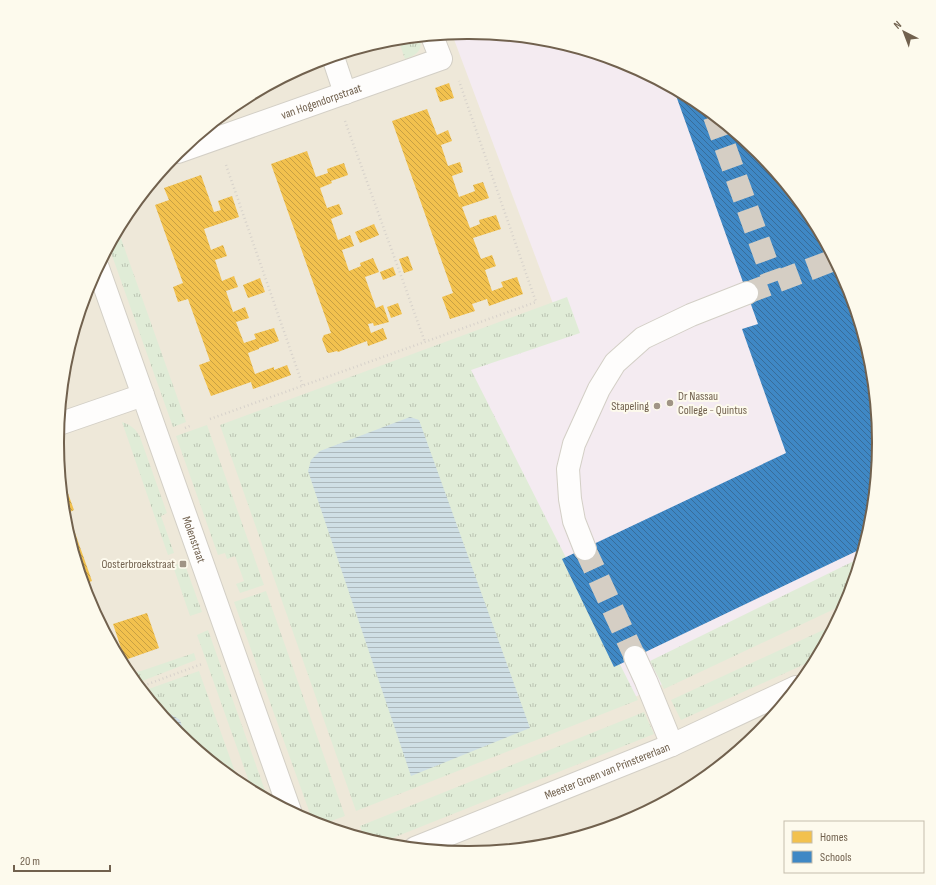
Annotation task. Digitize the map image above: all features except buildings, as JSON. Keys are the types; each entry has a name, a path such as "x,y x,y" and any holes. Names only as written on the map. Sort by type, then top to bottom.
{"street":[{"path":"434,41 441,59"},
{"name":"van Hogendorpstraat","path":"195,146 441,59"},
{"path":"334,62 341,95"},
{"name":"Molenstraat","path":"101,276 287,802"},
{"path":"585,549 574,521 570,499 568,469 574,444 599,389 615,363 643,338 691,315 746,293"},
{"path":"65,422 143,395"},
{"path":"635,657 672,745"},
{"name":"Meester Groen van Prinstererlaan","path":"426,844 772,705"}],"path":[{"path":"210,419 536,302 453,66 441,59"},
{"path":"341,95 425,342"},
{"path":"216,138 303,386"},
{"path":"146,685 202,664"}],"shaded area":[{"path":"468,39 494,40 521,42 572,53 598,60 646,81 670,93 714,122 753,157 771,176 803,218 817,241 841,288 850,313 858,338 868,390 872,442 871,469 864,521 858,547 841,597 830,621 803,667 788,688 771,709 734,746 714,763 670,792 598,825 521,843 468,846 442,845 415,843 364,832 338,825 290,804 266,792 222,763 183,728 165,709 133,667 106,621 95,597 78,547 72,521 65,469 64,442 68,390 78,338 86,313 106,264 119,241 133,218 165,176 202,139 222,122 266,93 338,60 415,42"},
{"name":"Dr Nassau College - Quintus","path":"454,40 521,42 598,60 670,93 714,122 734,139 771,176 788,197 803,218 830,264 841,288 858,338 864,364 871,416 871,469 864,521 858,547 839,602 581,722 448,350 555,309"},
{"path":"410,417 419,420 530,728 411,776 308,471 311,460 320,451"},
{"path":"169,713 180,720 182,727"}],"green space":[{"path":"420,42 420,49 416,54 405,59 400,45"},
{"path":"121,238 186,422 173,427 112,254"},
{"path":"567,297 580,333 471,370 638,700 356,811 220,425"},
{"path":"122,422 133,428 140,437 167,513 161,516 174,553 168,555"},
{"path":"207,425 264,585 240,593 236,584 244,581 235,556 227,559 225,553 218,555 176,436"},
{"path":"853,561 836,608 664,689 650,661"},
{"path":"184,562 202,612 190,616 173,566"},
{"path":"266,591 345,816 330,822 310,813 234,602"},
{"path":"826,629 805,664 681,720 671,700"},
{"path":"208,630 265,792 249,781 197,635"},
{"path":"194,653 196,660 143,681 136,672"},
{"path":"199,671 235,772 222,763 183,728 180,720 169,713 149,689"},
{"path":"644,712 654,734 391,838 362,831 360,826"}],"tunnel":[{"path":"717,125 774,282"},
{"path":"747,293 829,262"},
{"path":"585,549 635,657"}],"place":[{"name":"Dr Nassau College - Quintus","path":"670,403"},
{"name":"Stapeling","path":"657,406"},
{"name":"Oosterbroekstraat","path":"183,564"}]}
